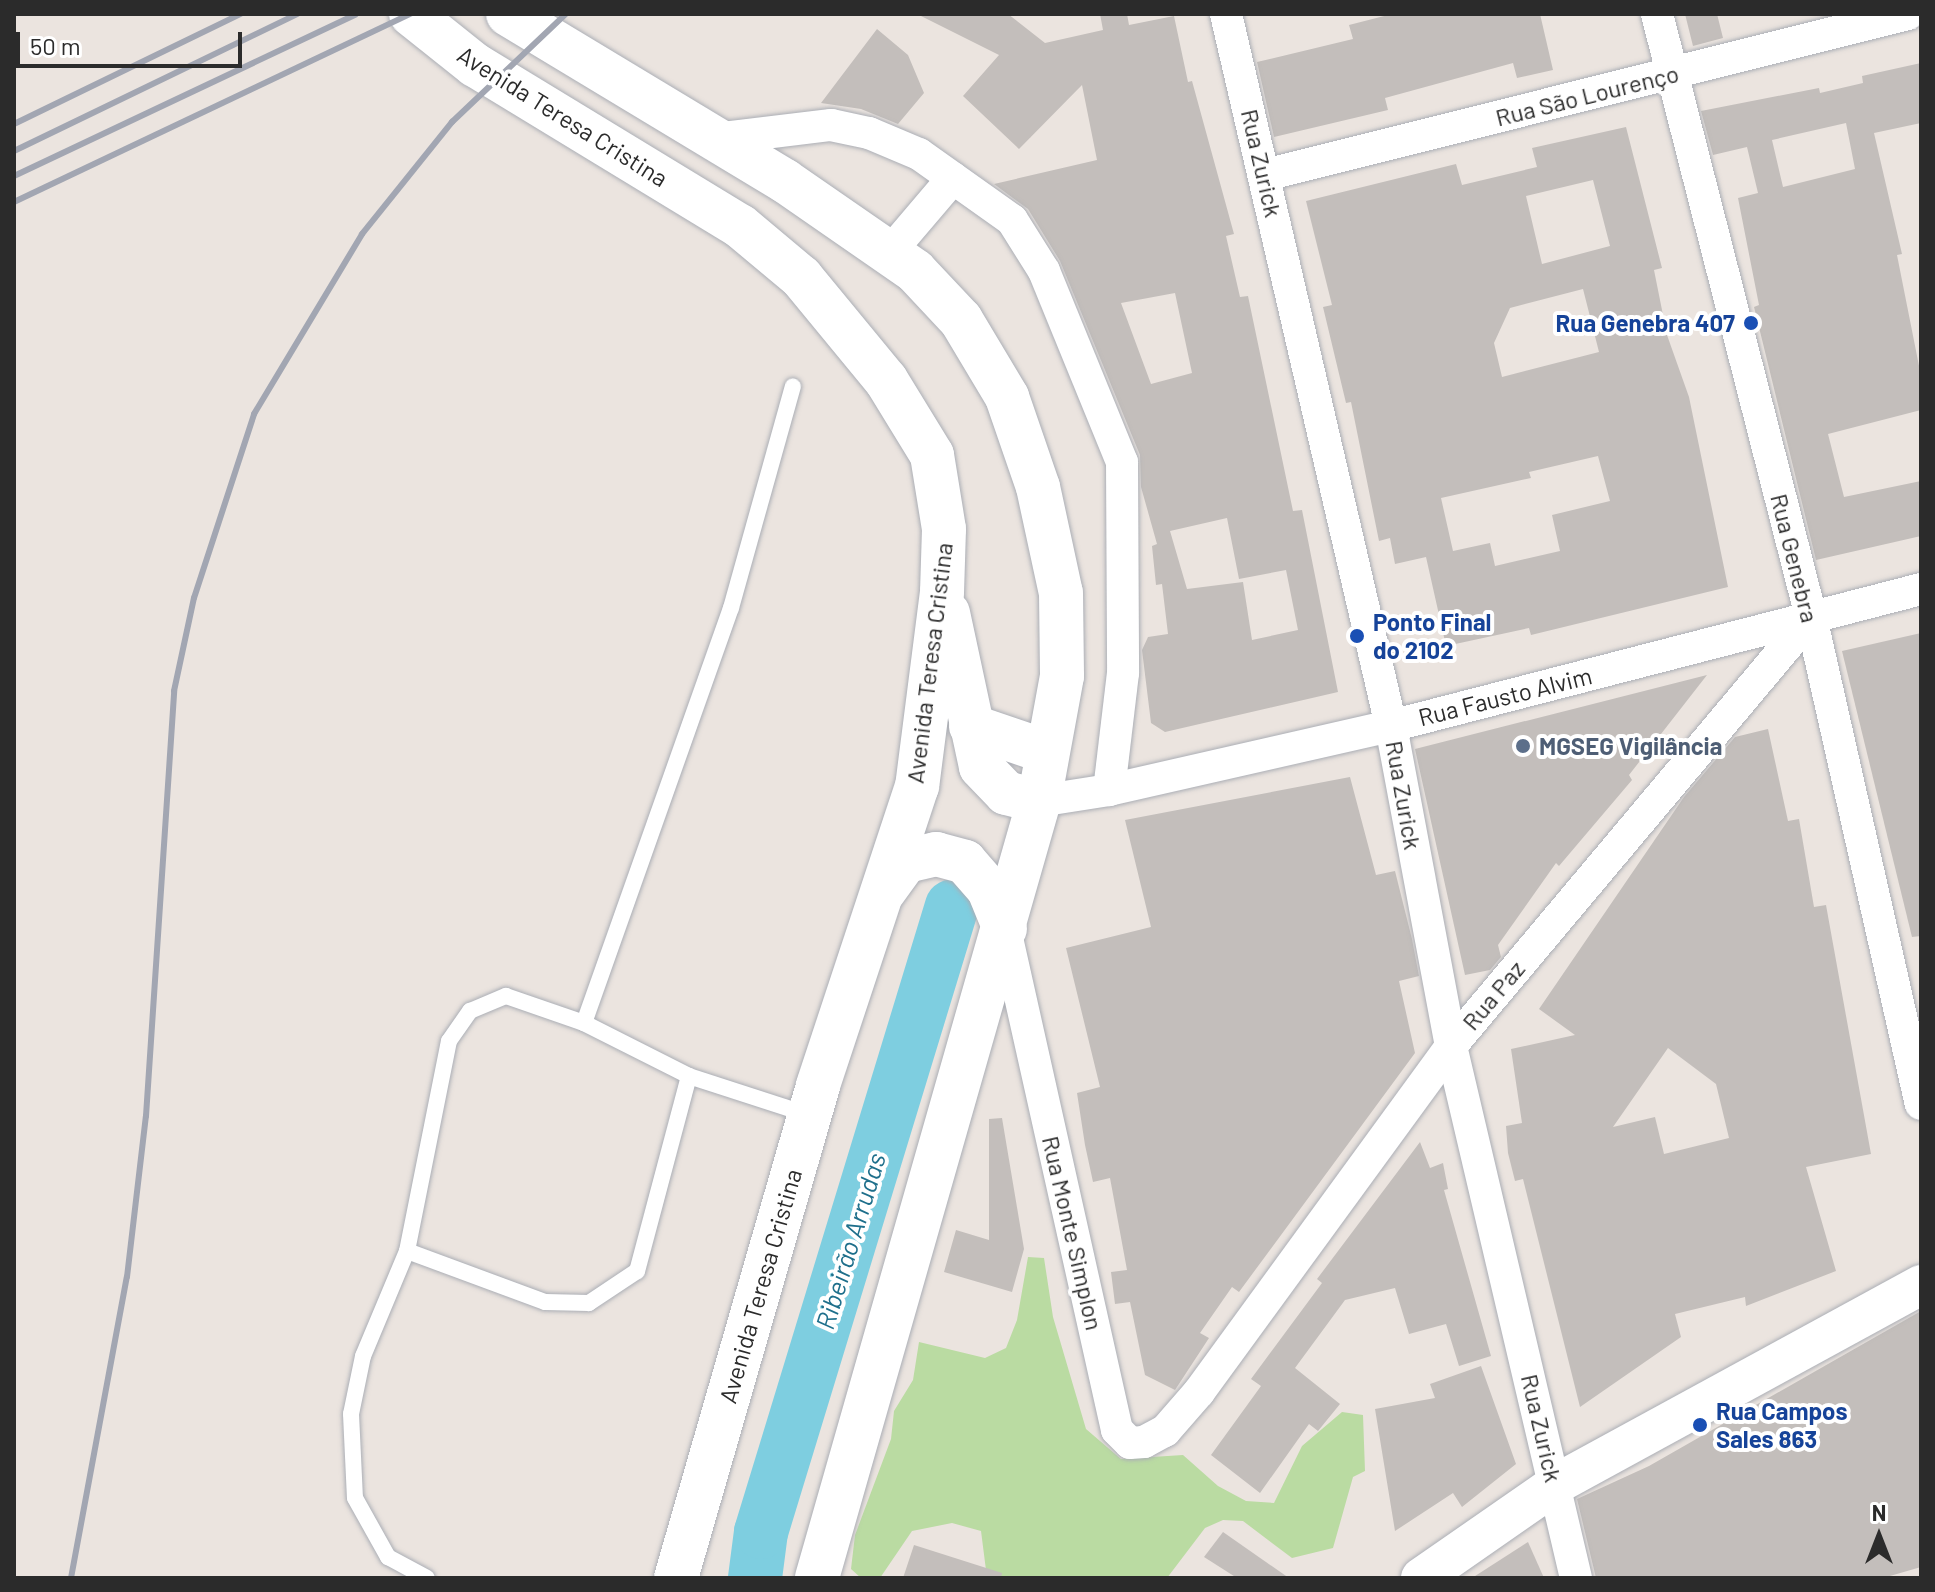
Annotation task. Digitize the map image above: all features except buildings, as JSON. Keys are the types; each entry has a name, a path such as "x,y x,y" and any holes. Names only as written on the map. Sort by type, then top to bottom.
{"main road":[{"name":"Avenida Teresa Cristina","path":"411,14 475,65 740,226 801,277 886,380 932,455 944,529 942,592 917,786 809,1115 676,1578"},
{"path":"508,14 715,139 890,252 961,320 1007,397 1038,487 1061,593 1062,676 1039,801 1005,929 817,1578"},
{"path":"942,592 981,767 1006,793 1039,801"},
{"path":"971,726 1047,752"},
{"path":"880,897 906,861 936,854 965,862 989,890 1005,929"}],"street":[{"name":"Rua Zurick","path":"1226,14 1391,726 1451,1046 1576,1578"},
{"name":"Rua Genebra","path":"1657,14 1811,617 1921,1104"},
{"name":"Rua São Lourenço","path":"1265,175 1908,14"},
{"path":"715,139 831,125 907,149 1012,220 1044,271 1122,462 1123,673 1109,790"},
{"path":"890,252 953,178"},
{"name":"Rua Fausto Alvim","path":"1039,801 1109,790 1391,726 1921,589"},
{"name":"Rua Paz","path":"1199,1392 1451,1046 1811,617"},
{"name":"Rua Monte Simplon","path":"1005,929 1117,1430 1130,1443 1144,1442 1165,1431 1199,1392"},
{"path":"1421,1578 1556,1484 1921,1285"}],"lane":[{"path":"584,1023 731,608 793,386"},
{"path":"427,1578 388,1557 355,1498 351,1414 363,1356 407,1251 449,1041 470,1011 506,996 584,1023 689,1076 809,1115"},
{"path":"407,1251 545,1302 589,1303 637,1271 689,1076"}],"green space":[{"path":"1028,1257 1044,1258 1053,1317 1086,1429 1121,1459 1183,1455 1218,1486 1246,1501 1274,1503 1302,1446 1342,1412 1363,1415 1365,1471 1353,1477 1333,1548 1292,1558 1243,1521 1223,1520 1205,1528 1167,1578 987,1578 981,1531 952,1523 912,1531 880,1578 861,1578 851,1569 855,1535 891,1439 894,1411 913,1380 919,1342 985,1358 1006,1348 1017,1320"}],"waterway":[{"name":"Ribeirão Arrudas","path":"755,1578 761,1532 952,906"}],"railway":[{"path":"14,124 241,14"},
{"path":"14,151 298,14"},
{"path":"14,176 356,14"},
{"path":"14,202 410,14"},
{"path":"71,1578 127,1277 146,1116 174,691 194,598 254,414 362,234 452,122 566,14"}],"place":[{"name":"Rua Genebra 407","path":"1751,323"},
{"name":"Ponto Final do 2102","path":"1357,636"},
{"name":"MGSEG Vigilância","path":"1523,746"},
{"name":"Rua Campos Sales 863","path":"1700,1425"}]}
